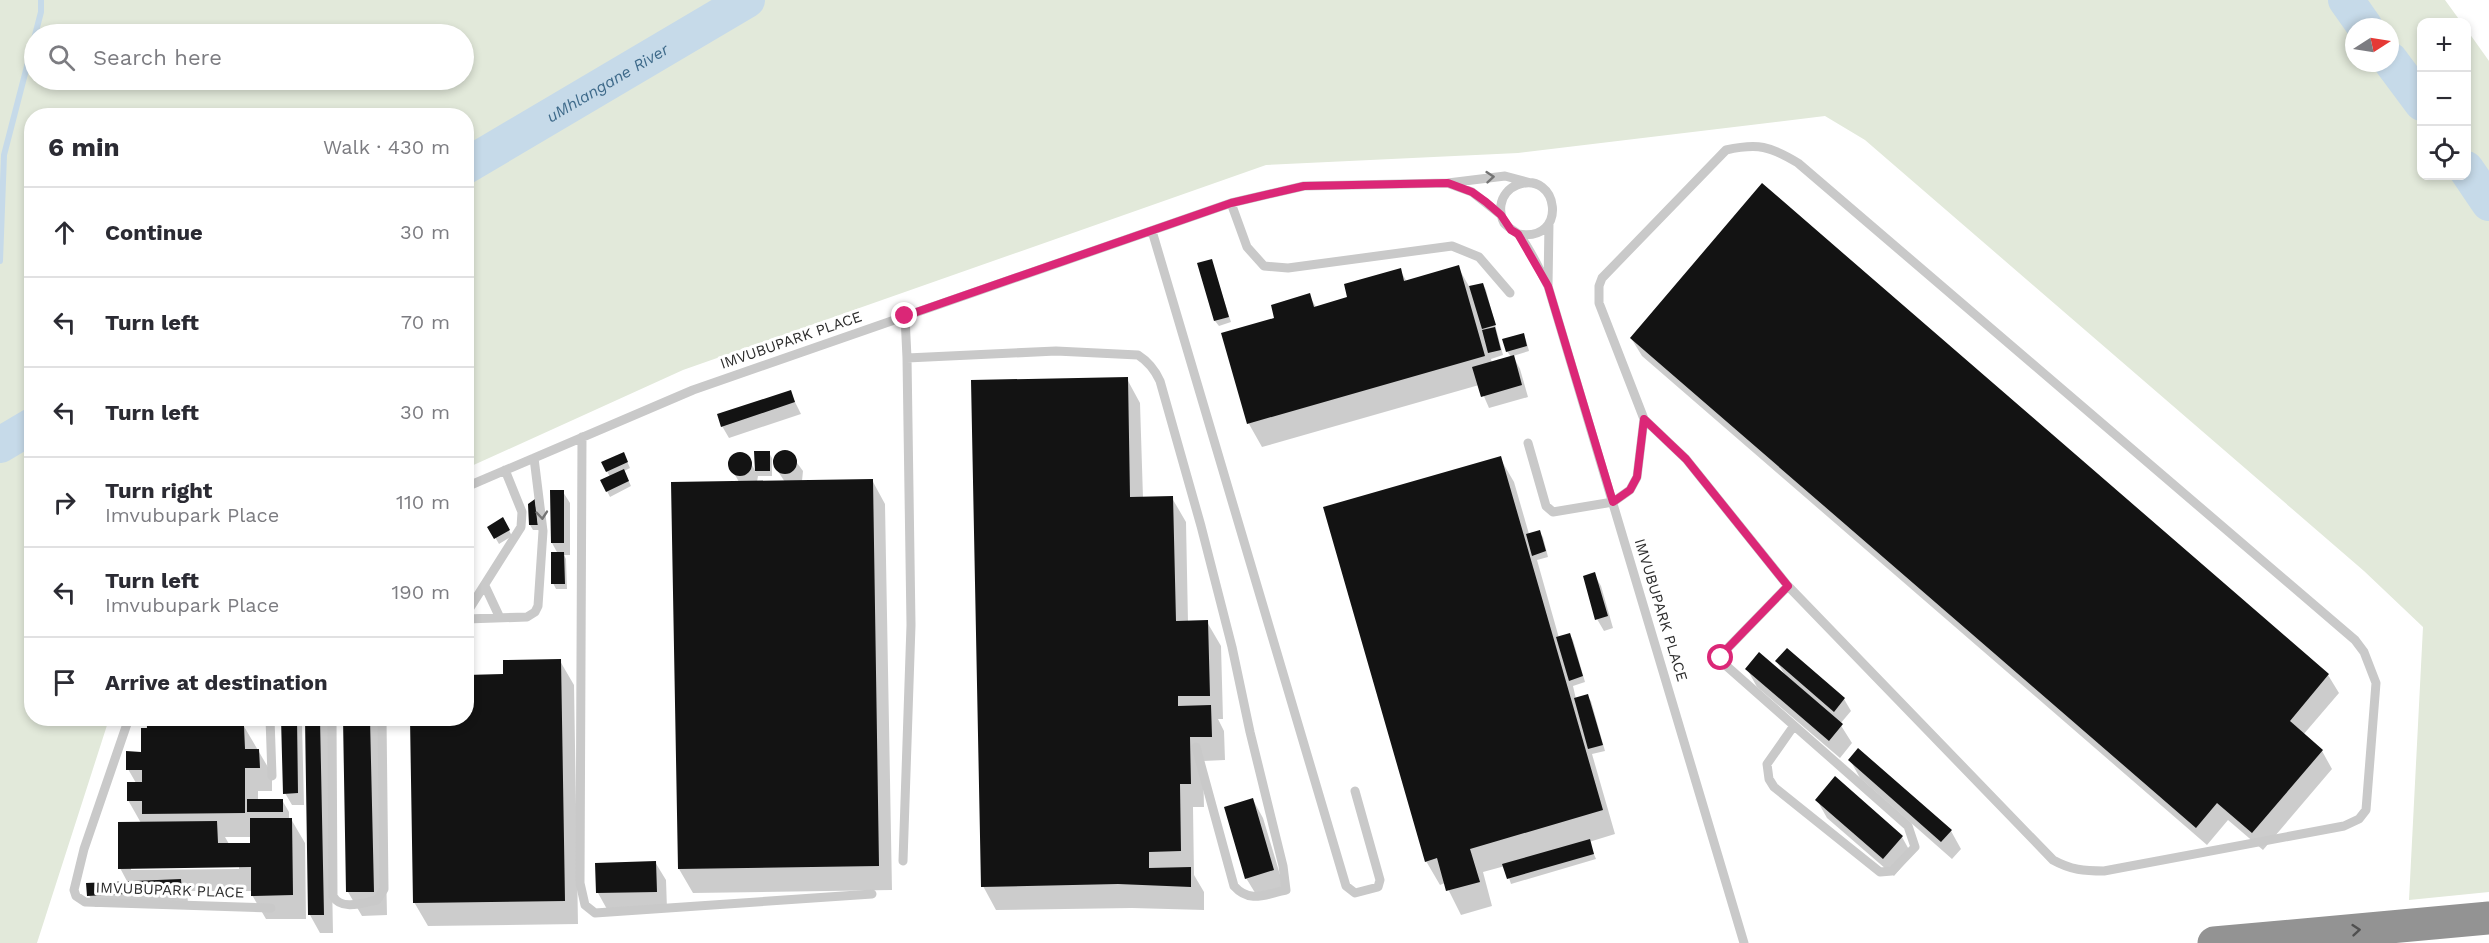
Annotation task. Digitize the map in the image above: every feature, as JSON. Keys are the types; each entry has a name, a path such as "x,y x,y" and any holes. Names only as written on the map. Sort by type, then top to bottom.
{"highway":[{"path":"2214,943 2489,918"}],"lane":[{"path":"1744,146 1775,149 1798,164 2355,640 2364,652 2376,684 2366,810 2359,819 2344,826 2104,871 2082,872 2067,868 2054,861 1788,586 1686,459 1644,419 1599,303 1599,286 1602,278 1726,150 1744,146"},
{"name":"IMVUBUPARK PLACE","path":"474,484 693,390 1231,203 1304,186 1448,183 1505,176 1531,183 1546,191 1553,207 1549,223 1548,286"},
{"name":"IMVUBUPARK PLACE","path":"1448,183 1472,192 1501,215 1505,224 1518,234 1548,286 1744,943"},
{"path":"1501,215 1500,207 1507,191 1514,186 1531,183"},
{"path":"1231,203 1247,247 1264,266 1288,268 1452,246 1479,257 1510,293"},
{"path":"1518,234 1536,234 1549,223"},
{"path":"1152,231 1346,886 1355,893 1378,887 1380,880 1355,791"},
{"path":"903,861 911,625 905,316"},
{"path":"907,358 1056,351 1138,355 1155,370 1201,526 1232,647 1283,866 1286,890 1250,898 1240,893 1234,886 1196,747"},
{"path":"1528,443 1546,506 1549,509 1558,513 1613,502 1630,490 1637,477 1644,419"},
{"path":"582,436 580,883 585,904 595,913 872,894"},
{"path":"474,619 527,616 536,612 543,531 534,458"},
{"path":"474,602 521,527 522,512 505,470"},
{"path":"485,586 500,618"},
{"path":"1788,586 1722,654 1721,658 1724,666 1908,826 1915,847 1892,871 1880,872 1774,787 1769,779 1767,764 1793,727"},
{"name":"IMVUBUPARK PLACE","path":"126,726 84,849 74,890 76,896 85,902 271,908"},
{"path":"270,726 272,776"},
{"path":"332,726 333,896 342,906 377,900 384,889 382,726"}],"green space":[{"path":"0,0 2445,0 2458,18 2417,18 2417,180 2471,180 2471,36 2489,61 2489,892 2409,900 2423,627 2364,571 1865,140 1825,116 1518,153 1266,165 683,370 474,465 474,108 24,108 24,726 107,726 37,943 0,943"}],"building":[{"path":"1762,183 2329,674 2290,721 2323,750 2252,833 2217,803 2196,828 1630,338"},
{"path":"1212,259 1229,317 1214,321 1197,263"},
{"path":"1459,265 1485,356 1247,424 1221,333 1274,318 1271,305 1310,293 1314,307 1347,297 1344,284 1401,268 1404,281"},
{"path":"1483,283 1496,325 1482,329 1469,286"},
{"path":"1495,327 1501,350 1488,353 1482,330"},
{"path":"1524,333 1527,346 1506,352 1502,339"},
{"path":"1514,355 1522,385 1481,397 1472,367"},
{"path":"1128,377 1130,497 1173,496 1176,621 1208,620 1210,696 1178,696 1178,706 1211,705 1212,737 1190,737 1191,784 1180,784 1181,851 1149,852 1149,868 1191,867 1191,887 1118,884 981,887 971,380"},
{"path":"791,390 795,402 721,427 717,414"},
{"path":"785,450 794,453 797,462 794,471 785,474 776,471 773,462 776,453"},
{"path":"754,451 770,451 770,471 755,471"},
{"path":"624,452 628,462 606,472 601,462"},
{"path":"740,452 749,455 752,464 749,473 740,476 731,473 728,464 731,455"},
{"path":"1501,456 1603,810 1470,849 1480,882 1446,891 1437,858 1425,862 1323,507"},
{"path":"624,469 629,481 606,492 600,480"},
{"path":"873,479 879,866 678,869 671,482"},
{"path":"550,490 564,490 564,543 551,543"},
{"path":"535,499 538,525 529,525 528,504"},
{"path":"503,517 510,530 494,539 487,527"},
{"path":"1540,530 1546,551 1532,556 1526,534"},
{"path":"551,552 564,552 565,584 551,584"},
{"path":"1595,572 1608,616 1595,620 1583,576"},
{"path":"1570,633 1583,676 1569,681 1556,637"},
{"path":"1787,648 1845,698 1834,712 1775,661"},
{"path":"1759,652 1843,724 1829,741 1745,669"},
{"path":"561,659 565,901 413,903 410,726 474,726 474,675 503,674 503,660"},
{"path":"1588,694 1603,745 1588,749 1574,698"},
{"path":"147,726 244,726 245,749 259,749 260,768 245,768 245,813 142,814 142,801 127,801 127,782 142,782 142,770 126,770 126,751 141,752 141,728 147,728"},
{"path":"281,726 297,726 298,793 283,794"},
{"path":"305,726 320,726 324,915 308,915"},
{"path":"343,726 370,726 374,892 346,892"},
{"path":"1858,748 1952,830 1941,842 1848,760"},
{"path":"1835,776 1903,836 1883,859 1815,800"},
{"path":"1253,798 1274,870 1245,879 1224,807"},
{"path":"247,799 283,799 283,812 247,812"},
{"path":"250,818 292,818 293,895 251,896 251,867 118,869 118,822 217,821 218,843 250,843"},
{"path":"1590,839 1594,854 1507,879 1502,864"},
{"path":"656,861 657,892 596,893 595,863"},
{"path":"181,879 182,891 87,896 86,883"}],"waterway":[{"path":"38,24 41,0"},
{"name":"uMhlangane River","path":"474,161 747,0"},
{"name":"uMhlangane River","path":"2346,0 2359,18"},
{"name":"uMhlangane River","path":"2399,72 2417,96"},
{"path":"0,261 4,155 24,78"},
{"name":"uMhlangane River","path":"2471,176 2489,203"},
{"name":"uMhlangane River","path":"0,445 24,431"}],"route":[{"path":"905,316 1231,203 1274,191 1304,186 1448,183 1472,192 1501,215 1505,224 1518,234 1548,286 1613,502 1630,490 1637,477 1644,419 1686,459 1788,586 1722,654 1721,658"}]}
